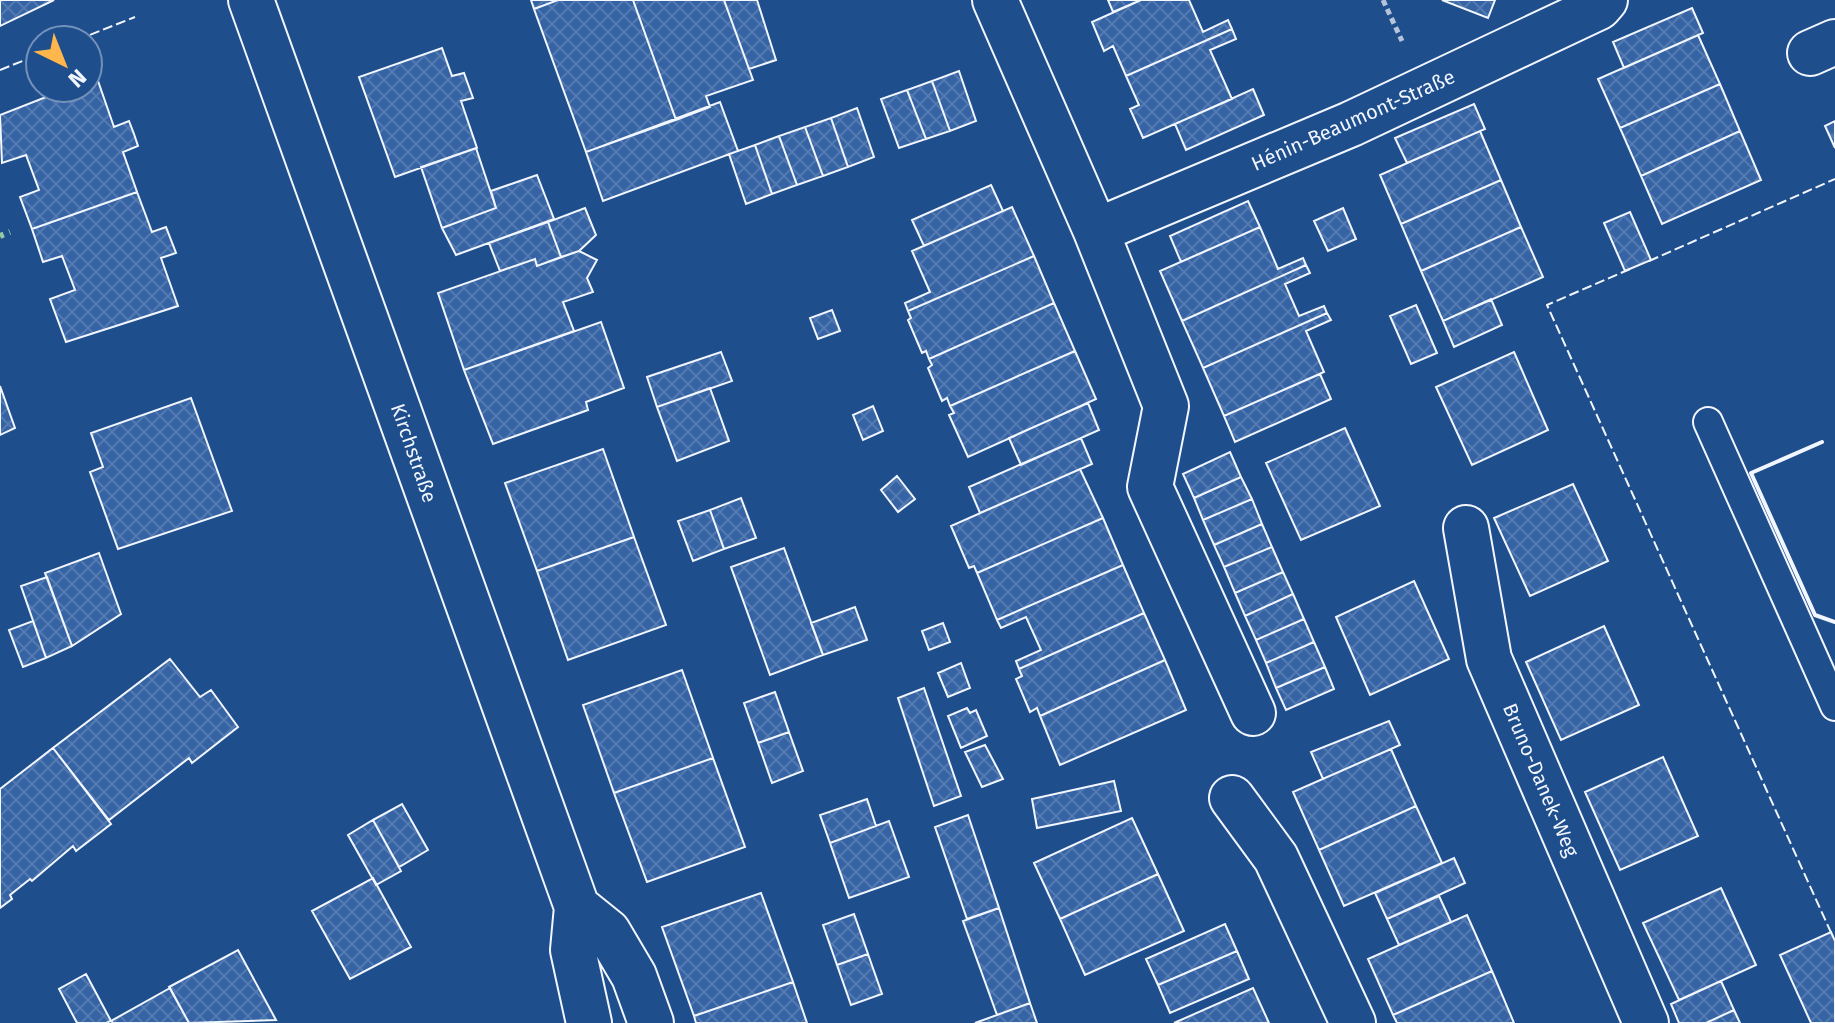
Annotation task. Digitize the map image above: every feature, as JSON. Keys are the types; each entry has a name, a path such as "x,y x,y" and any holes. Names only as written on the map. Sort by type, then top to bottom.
{"street":[{"name":"Kirchstraße","path":"251,0 577,907 573,950 589,1023"},
{"path":"995,0 1096,231 1166,406 1150,487 1253,713"},
{"name":"Hénin-Beaumont-Straße","path":"1096,231 1351,124 1599,7 1605,0"},
{"name":"Bruno-Danek-Weg","path":"1466,528 1489,659 1646,1023"},
{"path":"1232,798 1276,858 1353,1023"},
{"path":"577,907 608,932 634,976 651,1023"}],"lane":[{"path":"1708,422 1835,706"}],"building":[{"path":"0,0 54,0 0,26"},
{"path":"531,0 558,0 534,9"},
{"path":"558,0 633,0 676,120 586,152 534,9"},
{"path":"633,0 724,0 753,80 706,96 710,107 676,120"},
{"path":"724,0 757,0 776,60 749,69"},
{"path":"1108,0 1141,0 1113,12"},
{"path":"1141,0 1189,0 1203,32 1228,20 1232,29 1126,76 1113,46 1104,51 1092,22"},
{"path":"1442,0 1495,0 1488,18"},
{"path":"1692,8 1703,33 1624,68 1613,42"},
{"path":"1232,29 1236,39 1210,50 1232,99 1143,138 1130,109 1139,105 1126,76"},
{"path":"1698,35 1720,84 1620,128 1598,79"},
{"path":"442,48 452,76 464,73 473,98 461,101 477,148 395,177 359,77"},
{"path":"959,71 976,121 950,131 932,81"},
{"path":"932,81 950,131 926,139 907,90"},
{"path":"1720,84 1740,131 1641,176 1620,128"},
{"path":"1253,89 1264,115 1186,150 1175,124"},
{"path":"907,90 926,139 899,148 881,99"},
{"path":"104,98 114,127 129,121 134,134 138,146 123,152 137,192 32,229 20,197 39,190 26,155 2,163 0,115 28,104 104,104"},
{"path":"720,102 738,151 603,201 586,152"},
{"path":"1474,104 1485,129 1407,163 1395,138"},
{"path":"857,108 874,157 848,167 831,118"},
{"path":"831,118 848,167 823,176 805,127"},
{"path":"1835,121 1835,148 1825,126"},
{"path":"805,127 823,176 797,185 779,136"},
{"path":"1480,131 1501,180 1401,224 1380,175"},
{"path":"1740,131 1761,180 1662,224 1641,176"},
{"path":"779,136 797,185 772,194 755,145"},
{"path":"755,145 772,194 746,204 729,154"},
{"path":"476,148 496,208 442,228 421,167"},
{"path":"537,175 554,219 456,255 442,228 496,208 491,191"},
{"path":"1501,180 1521,227 1421,271 1401,224"},
{"path":"991,185 1003,211 924,246 912,220"},
{"path":"137,192 152,232 166,227 176,253 161,258 178,306 66,342 50,299 75,290 62,256 43,262 32,229"},
{"path":"1248,201 1260,227 1181,262 1170,236"},
{"path":"1012,207 1034,256 908,311 905,303 930,292 912,251"},
{"path":"585,208 596,235 579,251 561,257 548,222"},
{"path":"1343,208 1356,239 1328,251 1314,221"},
{"path":"1630,212 1651,260 1625,271 1604,223"},
{"path":"548,222 561,257 537,266 535,259 500,271 489,243"},
{"path":"1260,227 1278,269 1303,258 1306,265 1182,321 1160,271"},
{"path":"1521,227 1543,277 1443,321 1421,271"},
{"path":"579,251 597,260 587,278 593,292 563,302 574,331 464,370 438,293 535,259 537,266"},
{"path":"1034,256 1054,303 929,359 926,351 922,353 908,320 911,318 908,311"},
{"path":"1306,265 1310,273 1285,284 1299,316 1324,306 1327,313 1203,368 1182,321"},
{"path":"1491,299 1502,325 1454,347 1443,321"},
{"path":"1054,303 1075,351 950,406 947,398 942,401 928,368 932,365 929,359"},
{"path":"1416,305 1437,353 1411,364 1390,316"},
{"path":"832,310 840,331 818,339 810,318"},
{"path":"1327,313 1331,320 1306,331 1324,372 1224,416 1203,368"},
{"path":"601,322 624,388 586,402 588,410 493,444 464,370"},
{"path":"1075,351 1096,399 968,457 949,415 954,413 950,406"},
{"path":"721,352 732,381 657,407 647,377"},
{"path":"1514,352 1548,430 1472,465 1436,387"},
{"path":"1320,374 1331,399 1235,442 1224,416"},
{"path":"0,386 15,428 0,435"},
{"path":"710,388 729,441 677,461 657,407"},
{"path":"191,398 232,511 118,549 90,472 103,467 91,433"},
{"path":"1088,403 1099,430 1021,465 1009,438"},
{"path":"873,406 883,431 863,440 853,415"},
{"path":"1345,428 1380,506 1301,540 1266,463"},
{"path":"1081,438 1092,464 980,513 969,487"},
{"path":"603,449 634,537 537,571 505,483"},
{"path":"1230,452 1241,477 1194,498 1183,474"},
{"path":"1080,469 1103,518 977,573 974,566 969,568 951,526"},
{"path":"897,476 915,499 898,512 881,490"},
{"path":"1241,477 1252,499 1203,520 1194,498"},
{"path":"1573,484 1608,561 1530,596 1494,518"},
{"path":"741,498 756,538 724,549 710,510"},
{"path":"1252,499 1262,524 1214,545 1203,520"},
{"path":"710,510 724,549 693,561 678,521"},
{"path":"1103,518 1123,565 997,620 977,573"},
{"path":"1262,524 1272,547 1224,567 1214,545"},
{"path":"634,537 666,625 568,660 537,571"},
{"path":"1272,547 1283,572 1235,593 1224,567"},
{"path":"784,548 823,655 770,675 731,567"},
{"path":"99,553 121,614 72,646 45,573"},
{"path":"1123,565 1144,613 1019,669 1016,661 1041,650 1026,617 1001,628 997,620"},
{"path":"1283,572 1293,594 1245,616 1235,593"},
{"path":"47,577 72,646 46,658 21,586"},
{"path":"1414,581 1449,659 1370,695 1336,617"},
{"path":"1293,594 1304,619 1256,640 1245,616"},
{"path":"855,607 867,640 823,655 811,623"},
{"path":"1144,613 1165,660 1040,716 1037,708 1030,712 1016,679 1022,676 1019,669"},
{"path":"1304,619 1314,642 1266,663 1256,640"},
{"path":"33,621 46,658 23,667 9,630"},
{"path":"943,623 950,642 929,650 922,631"},
{"path":"1604,626 1639,705 1561,740 1526,662"},
{"path":"1314,642 1325,667 1276,688 1266,663"},
{"path":"170,659 200,697 211,690 238,727 192,763 189,758 109,820 53,748"},
{"path":"1165,660 1186,710 1060,765 1040,716"},
{"path":"961,663 970,688 948,697 938,673"},
{"path":"1325,667 1334,689 1286,710 1276,688"},
{"path":"682,670 713,758 614,793 583,705"},
{"path":"924,688 961,796 934,806 898,698"},
{"path":"775,692 789,732 758,743 744,703"},
{"path":"967,708 970,713 976,710 987,736 961,748 948,716"},
{"path":"1389,721 1400,745 1323,779 1311,752"},
{"path":"789,732 803,771 772,783 758,743"},
{"path":"985,745 1003,779 982,787 965,752"},
{"path":"53,748 111,824 76,851 73,846 32,881 30,879 10,895 12,899 0,908 0,789"},
{"path":"1391,749 1416,806 1319,850 1293,792"},
{"path":"1663,757 1698,836 1620,870 1585,792"},
{"path":"713,758 745,847 647,882 614,793"},
{"path":"1114,781 1121,811 1037,828 1032,799"},
{"path":"867,799 876,826 830,843 820,815"},
{"path":"402,804 428,850 399,867 373,820"},
{"path":"1416,806 1442,863 1344,906 1319,850"},
{"path":"968,815 999,908 967,919 935,827"},
{"path":"1132,818 1158,874 1060,919 1034,863"},
{"path":"373,820 401,871 376,885 348,835"},
{"path":"889,821 909,877 849,898 830,843"},
{"path":"1454,858 1465,883 1387,919 1375,893"},
{"path":"1158,874 1184,931 1085,975 1060,919"},
{"path":"373,878 411,947 350,979 312,911"},
{"path":"1721,888 1756,965 1679,1000 1643,923"},
{"path":"761,893 793,982 694,1016 662,927"},
{"path":"1439,896 1451,922 1399,945 1387,919"},
{"path":"999,908 1030,1003 997,1015 963,921"},
{"path":"854,914 868,954 837,965 823,925"},
{"path":"1467,915 1492,971 1393,1015 1368,959"},
{"path":"1225,924 1237,951 1158,985 1146,959"},
{"path":"1831,932 1835,941 1835,1023 1811,1023 1780,955"},
{"path":"238,950 276,1020 189,1023 169,987"},
{"path":"1237,951 1249,979 1170,1013 1158,985"},
{"path":"868,954 882,994 851,1005 837,965"},
{"path":"1492,971 1514,1023 1397,1023 1393,1015"},
{"path":"86,974 111,1021 77,1023 59,989"},
{"path":"1721,981 1734,1010 1706,1023 1679,1023 1671,1004"},
{"path":"793,982 807,1023 696,1023 694,1016"},
{"path":"170,988 189,1023 111,1021"},
{"path":"1253,988 1269,1023 1174,1023"},
{"path":"1030,1003 1037,1023 975,1023"},
{"path":"1734,1010 1740,1023 1706,1023"}],"hedge":[{"path":"0,236 10,232"}],"fence":[{"path":"104,29 135,17"},
{"path":"0,70 24,60"},
{"path":"1649,261 1835,179"},
{"path":"1630,269 1547,305 1833,937"}],"wall":[{"path":"1822,442 1751,473 1815,615 1835,622"}]}
